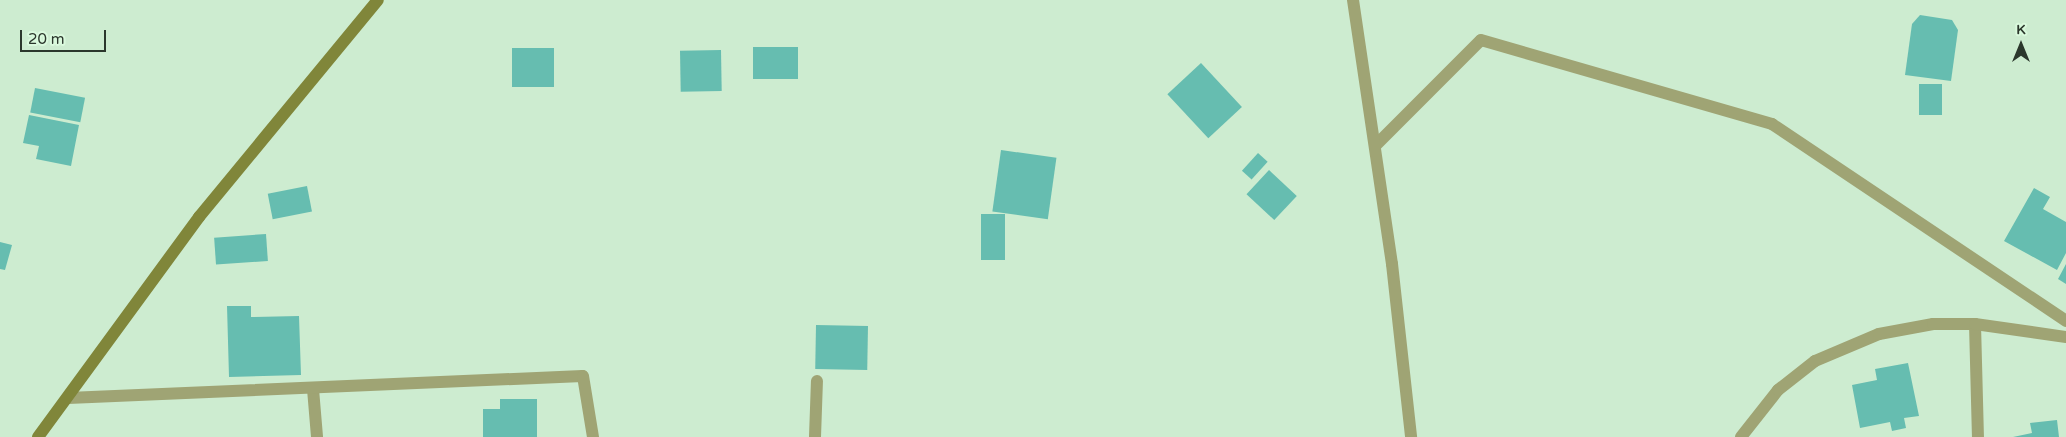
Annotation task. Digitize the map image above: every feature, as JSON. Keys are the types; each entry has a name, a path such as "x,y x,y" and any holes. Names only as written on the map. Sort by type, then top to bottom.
{"main road":[{"path":"38,437 199,217 378,0"}],"street":[{"path":"1353,0 1376,145 1411,437"},
{"path":"1376,145 1481,40 1772,124 2066,320"},
{"path":"1741,437 1778,390 1815,361 1848,344 1933,324 1975,324 2066,338"},
{"path":"1975,324 1978,437"},
{"path":"68,398 313,390 583,376 593,437"},
{"path":"815,437 816,381"},
{"path":"313,390 317,437"}],"building":[{"path":"1920,15 1952,20 1958,30 1951,81 1905,75 1912,24"},
{"path":"753,47 798,47 798,79 753,79"},
{"path":"512,48 554,48 554,87 512,87"},
{"path":"721,50 722,91 681,92 680,51"},
{"path":"1201,63 1242,107 1208,138 1167,94"},
{"path":"1919,84 1942,84 1942,115 1919,115"},
{"path":"35,88 85,98 80,122 30,113"},
{"path":"29,115 79,125 71,166 36,159 39,146 23,143"},
{"path":"1001,150 1056,158 1048,219 992,211"},
{"path":"1258,153 1268,162 1252,180 1242,171"},
{"path":"1269,170 1297,196 1274,220 1246,194"},
{"path":"307,186 312,212 273,219 268,194"},
{"path":"2034,188 2050,197 2043,209 2066,222 2066,253 2057,270 2004,241"},
{"path":"981,214 1005,214 1005,260 981,260"},
{"path":"266,234 268,261 216,265 214,238"},
{"path":"0,242 12,245 5,270 0,269"},
{"path":"2066,264 2066,284 2058,279"},
{"path":"227,306 251,306 251,317 299,316 301,375 229,377"},
{"path":"816,325 868,326 867,370 815,369"},
{"path":"1908,363 1919,416 1904,418 1906,428 1892,431 1890,422 1860,428 1852,385 1877,380 1875,369"},
{"path":"500,399 537,399 537,437 483,437 483,409 500,409"},
{"path":"2057,420 2059,437 2013,437 2032,433 2030,423"}]}
